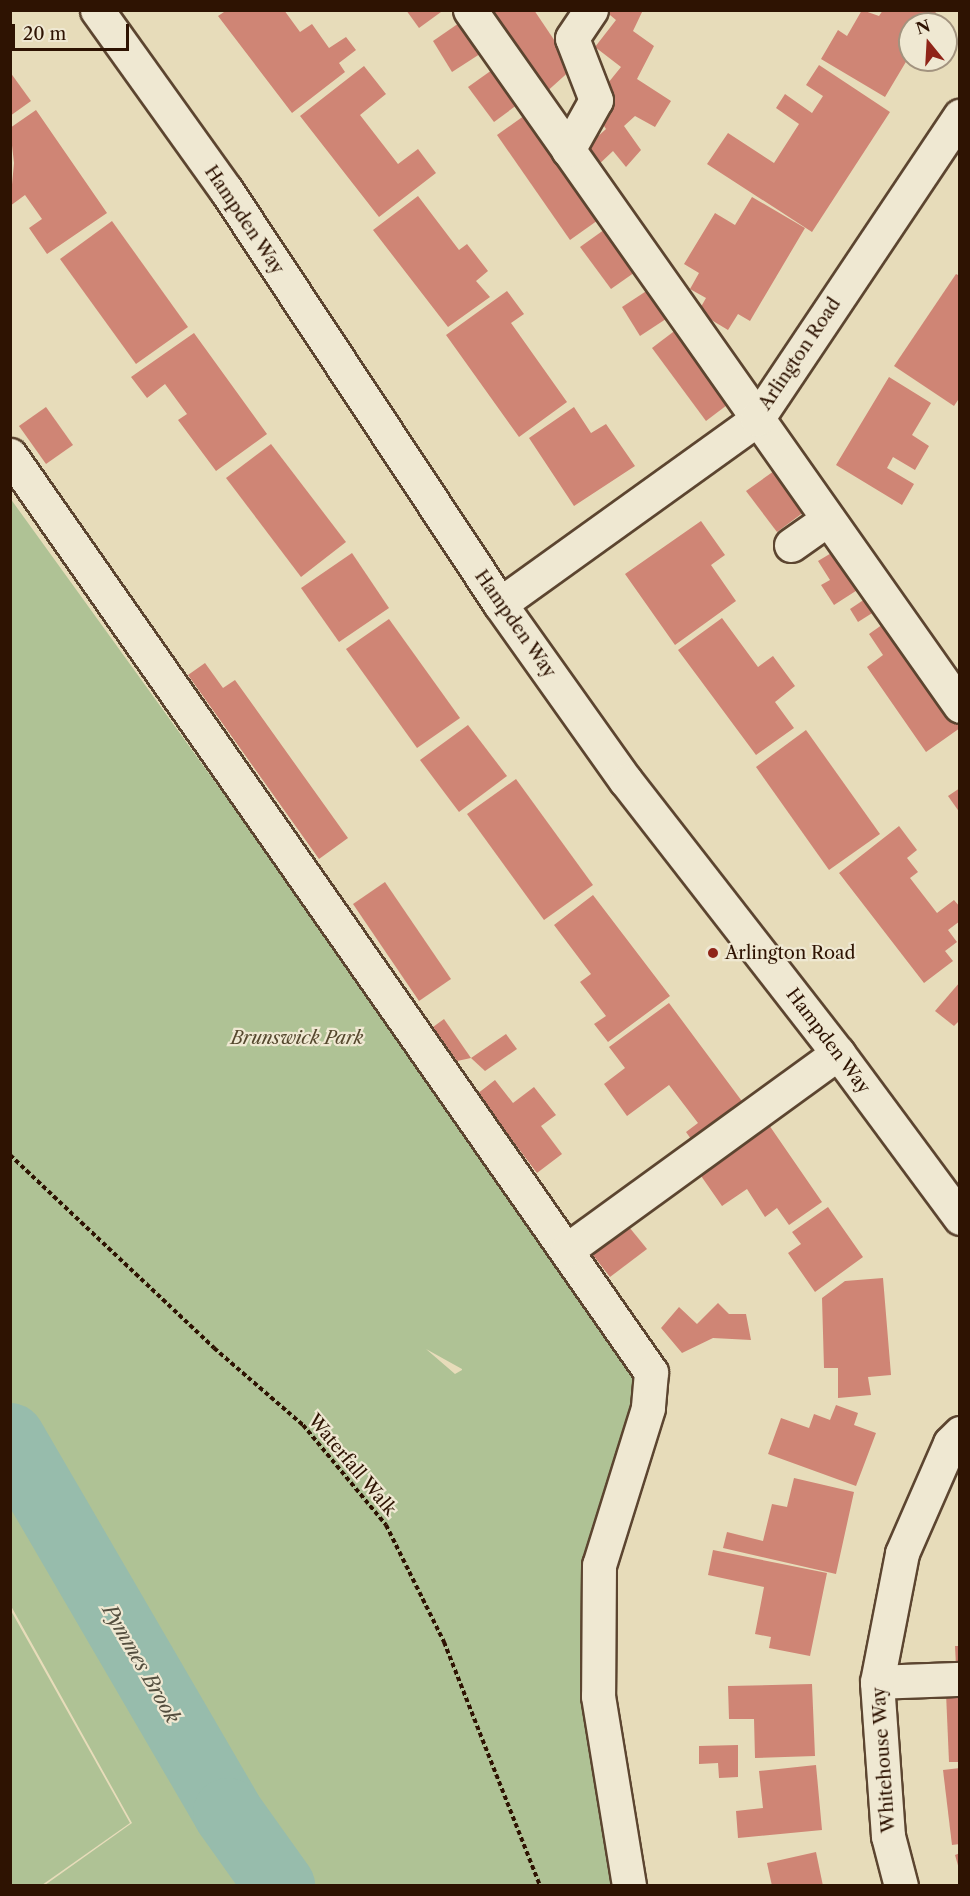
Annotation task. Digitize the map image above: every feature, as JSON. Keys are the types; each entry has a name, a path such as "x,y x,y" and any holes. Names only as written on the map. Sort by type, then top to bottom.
{"street":[{"name":"Hampden Way","path":"97,10 226,190 500,604 626,782 838,1053 960,1218"},
{"path":"470,10 960,706"},
{"path":"568,150 596,100 572,38 591,10"},
{"name":"Arlington Road","path":"500,604 757,418 960,116"},
{"path":"10,455 651,1371 648,1408 598,1565 598,1696 629,1886"},
{"path":"791,545 828,519"},
{"path":"567,1250 838,1053"},
{"name":"Whitehouse Way","path":"901,1886 888,1836 877,1682 902,1553 950,1443 960,1433"},
{"path":"877,1682 960,1679"}],"path":[{"name":"Waterfall Walk","path":"10,1155 213,1348 303,1425 386,1525 444,1642 540,1886"}],"green space":[{"name":"Brunswick Park","path":"10,498 587,1297 644,1383 586,1553 613,1885 45,1885 132,1823 11,1606","holes":["426,1349 462,1369 455,1374"]},
{"path":"10,1609 130,1823 42,1885 11,1885"}],"building":[{"path":"227,10 284,10 300,32 312,24 329,48 346,37 356,50 339,63 345,72 292,113 218,16"},
{"path":"406,10 440,10 441,12 419,28"},
{"path":"485,10 534,10 573,68 543,95"},
{"path":"604,10 643,10 633,31 654,46 637,79 671,101 655,127 635,116 624,126 641,150 626,167 613,151 595,168 584,149 606,129 596,114 604,88 621,67 595,47 616,20"},
{"path":"862,10 879,16 883,10 937,10 936,12 898,12 898,72 900,72 885,97 821,59 838,30 847,36"},
{"path":"462,21 483,52 452,72 433,41"},
{"path":"499,65 525,99 494,122 468,87"},
{"path":"819,65 890,112 812,232 707,164 728,133 774,163 799,124 776,108 785,94 812,113 823,96 806,85"},
{"path":"364,66 386,94 360,115 398,164 418,149 436,173 379,217 300,116"},
{"path":"10,72 31,101 10,116"},
{"path":"36,110 107,213 47,254 29,228 42,219 25,195 10,206 14,163 10,128"},
{"path":"528,113 601,218 570,240 497,135"},
{"path":"418,196 459,250 467,244 488,271 476,281 490,297 448,327 373,230"},
{"path":"752,197 805,228 750,321 738,314 728,330 698,312 706,298 690,289 699,273 684,264 715,213 735,225"},
{"path":"112,221 188,327 136,364 60,259"},
{"path":"608,227 638,270 611,289 580,247"},
{"path":"956,274 960,276 960,397 954,406 894,366"},
{"path":"654,286 672,315 640,336 622,307"},
{"path":"507,291 524,314 511,323 567,402 519,437 446,335"},
{"path":"677,329 731,402 706,421 652,348"},
{"path":"194,333 267,434 216,471 178,420 187,414 165,384 147,398 131,377"},
{"path":"889,377 931,403 912,435 929,446 915,470 893,457 887,468 914,484 902,505 836,465"},
{"path":"46,407 73,445 46,464 19,426"},
{"path":"574,407 591,433 606,424 635,466 574,506 529,438"},
{"path":"271,444 346,542 301,577 226,478"},
{"path":"774,471 804,512 777,532 746,491"},
{"path":"701,521 725,555 711,565 736,601 675,645 625,574"},
{"path":"838,549 862,587 834,605 821,585 830,580 818,561"},
{"path":"352,553 389,608 339,642 301,588"},
{"path":"868,597 877,610 858,622 850,609"},
{"path":"722,618 758,667 773,656 795,686 775,702 794,728 756,755 678,650"},
{"path":"389,619 460,718 417,748 346,649"},
{"path":"886,622 960,728 926,752 867,667 883,655 869,634"},
{"path":"205,663 223,688 235,680 348,838 319,859 188,675"},
{"path":"468,725 507,776 459,812 420,760"},
{"path":"806,730 880,834 829,870 756,767"},
{"path":"516,779 593,885 544,920 467,814"},
{"path":"960,788 960,813 948,796"},
{"path":"899,826 917,850 907,858 918,872 910,878 937,913 954,900 960,907 960,921 948,930 957,942 945,951 953,961 924,983 839,873"},
{"path":"385,882 451,979 419,1001 353,904"},
{"path":"593,895 670,996 608,1042 594,1024 606,1016 580,982 591,974 554,925"},
{"path":"960,982 960,1020 954,1026 935,1011"},
{"path":"669,1003 747,1108 696,1146 686,1132 698,1123 669,1085 627,1116 604,1084 625,1068 609,1047"},
{"path":"444,1019 471,1058 457,1061 433,1027"},
{"path":"506,1034 517,1049 485,1071 471,1058"},
{"path":"495,1080 513,1103 534,1087 556,1115 541,1126 562,1154 537,1173 477,1094"},
{"path":"769,1125 822,1202 789,1225 777,1208 765,1217 747,1189 722,1206 699,1173"},
{"path":"828,1207 863,1257 815,1292 788,1253 801,1244 792,1232"},
{"path":"625,1222 647,1249 610,1277 589,1250"},
{"path":"883,1278 891,1375 868,1377 871,1395 838,1398 838,1368 824,1368 822,1298 845,1281"},
{"path":"718,1303 729,1314 746,1314 751,1340 713,1338 682,1353 661,1328 679,1307 697,1324"},
{"path":"836,1405 858,1413 854,1425 876,1433 856,1486 768,1454 781,1418 809,1428 814,1414 830,1420"},
{"path":"794,1478 854,1492 836,1574 723,1548 727,1532 763,1541 772,1504 787,1507"},
{"path":"713,1550 827,1573 810,1656 769,1648 771,1637 755,1634 764,1587 708,1575"},
{"path":"955,1646 960,1646 960,1666 956,1666"},
{"path":"812,1684 815,1756 755,1758 754,1719 729,1719 728,1686"},
{"path":"946,1693 960,1693 960,1762 949,1762"},
{"path":"738,1745 738,1777 719,1778 718,1763 699,1764 699,1746"},
{"path":"816,1765 822,1830 738,1838 736,1811 763,1808 759,1771"},
{"path":"960,1768 960,1844 952,1845 943,1770"},
{"path":"816,1852 823,1886 772,1886 767,1863"},
{"path":"960,1853 960,1869 959,1869 955,1855"}],"waterway":[{"name":"Pymmes Brook","path":"10,1438 228,1813 280,1886"}],"place":[{"name":"Arlington Road","path":"713,953"}]}
